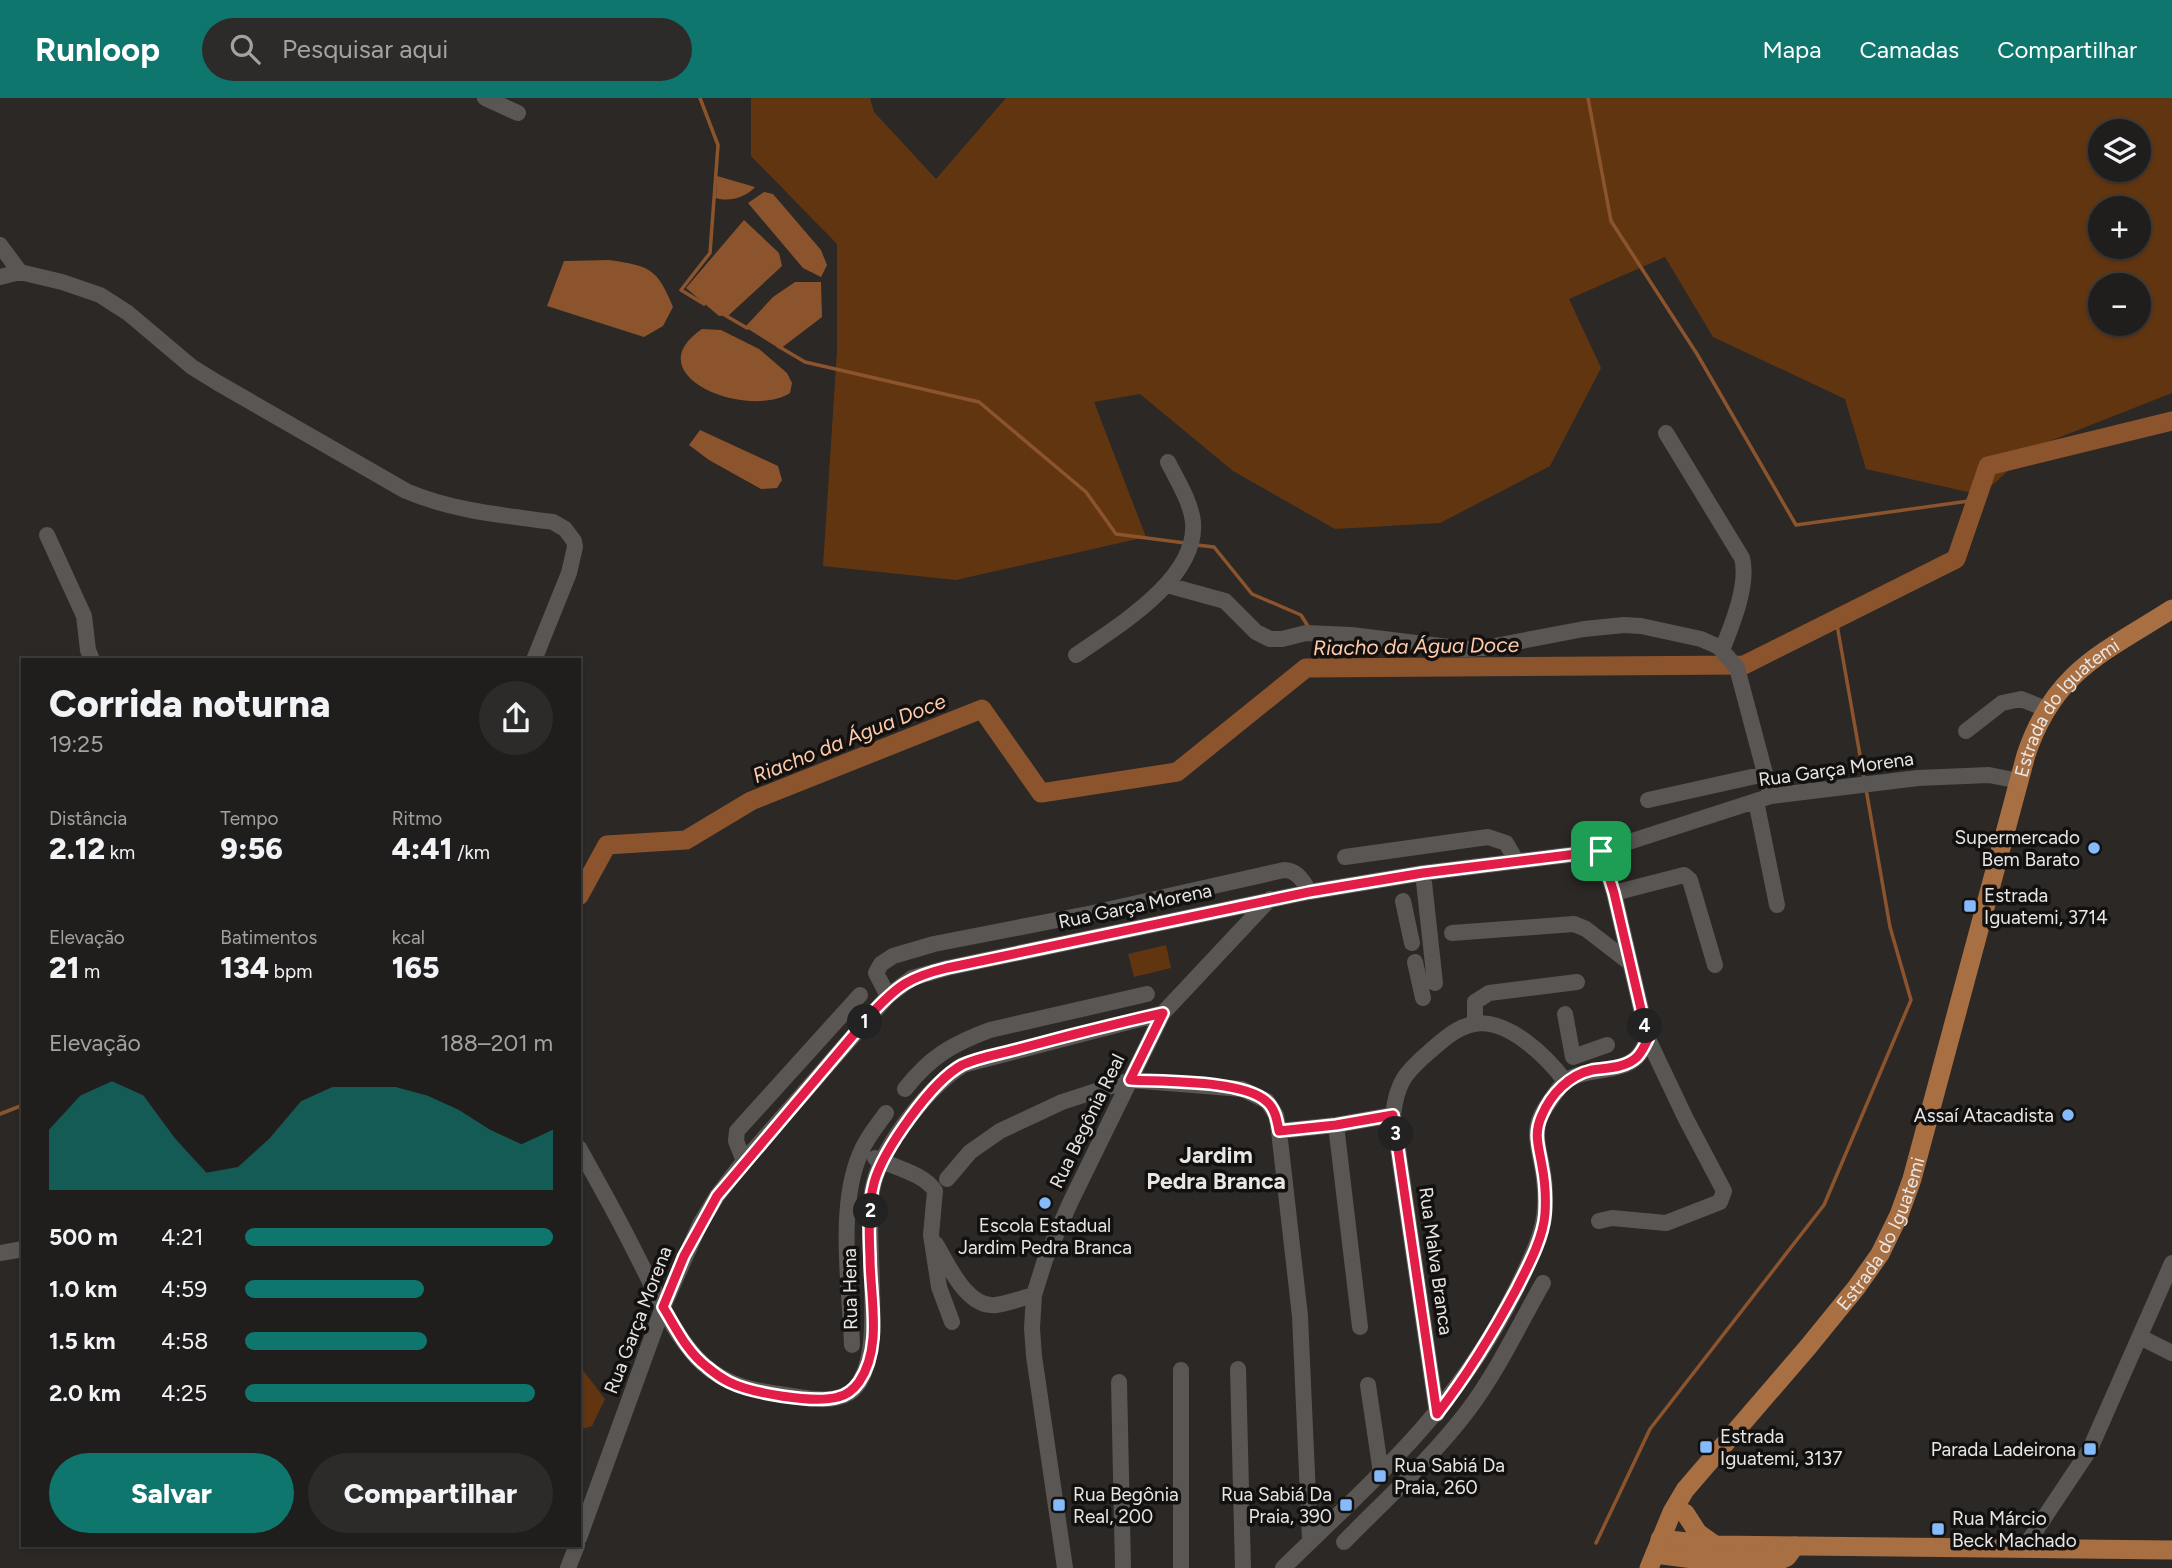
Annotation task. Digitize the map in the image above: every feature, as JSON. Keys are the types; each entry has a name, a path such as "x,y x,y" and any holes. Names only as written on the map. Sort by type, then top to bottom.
{"main road":[{"name":"Estrada do Iguatemi","path":"1657,1559 1676,1504 1856,1288 1880,1254 1899,1215 1912,1179 2035,729 2059,690 2083,666 2172,608"},
{"name":"Estrada do Iguatemi","path":"1657,1559 1685,1513 1704,1468"},
{"path":"1685,1513 1698,1533 1715,1545"},
{"path":"1657,1559 1715,1545 2172,1550"},
{"path":"1657,1559 1778,1564 1795,1546"}],"street":[{"path":"485,98 518,113"},
{"path":"0,245 20,272"},
{"path":"0,276 20,272 100,295 128,313 192,367 406,491 458,509 553,522 565,529 574,541 573,560 535,658"},
{"path":"1666,433 1742,558 1744,569 1734,615 1722,650"},
{"path":"1076,654 1119,626 1167,585 1189,546 1193,521 1168,462"},
{"path":"47,535 84,617 91,658"},
{"path":"1167,585 1225,601 1256,632 1270,639 1306,633 1351,635 1465,649 1624,625 1701,639 1722,650 1737,668 1765,774 1764,798 1777,905"},
{"path":"1966,731 2002,703 2021,699 2046,709"},
{"path":"1648,800 1765,774"},
{"name":"Rua Garça Morena","path":"581,1532 663,1307 700,1224 744,1161 888,996 912,978 947,968 1269,899 1423,873 1601,851 1764,798 1918,778 1989,775 2019,781"},
{"path":"1345,857 1488,837 1506,843 1517,862"},
{"path":"1599,1221 1612,1218 1665,1223 1720,1202 1724,1191 1648,1039 1614,893 1601,851"},
{"path":"888,996 876,972 881,964 904,951 1093,914 1284,870 1295,873 1309,892"},
{"path":"1423,873 1429,924 1423,998"},
{"path":"1614,893 1687,876 1715,965"},
{"name":"Rua Begônia Real","path":"1065,1568 1034,1356 1034,1295 1045,1260 1070,1203 1163,1013 1269,899"},
{"path":"1402,901 1411,935 1429,924"},
{"path":"1452,933 1574,924 1586,929 1630,963"},
{"path":"1475,1023 1475,1002 1489,992 1577,982"},
{"path":"905,1089 919,1072 951,1046 990,1031 1147,994"},
{"path":"744,1161 736,1141 737,1132 860,995"},
{"name":"Rua Hena","path":"581,1152 663,1307 689,1349 705,1366 728,1381 753,1391 816,1399 838,1398 848,1393 861,1379 870,1358 873,1333 870,1257 874,1182 909,1119 951,1073 970,1062 1163,1013"},
{"path":"1565,1014 1573,1057"},
{"path":"1034,1021 1040,1043"},
{"path":"1279,1131 1393,1115 1396,1094 1408,1071 1445,1038 1475,1023 1487,1024 1524,1040 1553,1064 1565,1081"},
{"path":"1283,1568 1381,1473 1437,1414 1492,1335 1534,1252 1545,1217 1542,1166 1536,1135 1543,1112 1565,1081 1589,1071 1632,1061 1648,1039"},
{"path":"1553,1064 1607,1045"},
{"path":"947,1179 970,1152 1000,1131 1062,1102 1130,1080 1242,1088 1267,1101 1276,1115 1279,1131 1300,1316 1310,1541"},
{"path":"852,1346 848,1206 860,1152 886,1113"},
{"name":"Rua Malva Branca","path":"1393,1115 1437,1414"},
{"path":"1336,1125 1360,1327"},
{"path":"860,1152 933,1187 936,1197 931,1236 939,1287 952,1322"},
{"path":"931,1236 956,1276 976,1300 995,1305 1034,1295"},
{"path":"0,1253 21,1249"},
{"path":"2024,1548 2090,1449 2172,1263"},
{"path":"1344,1542 1469,1409 1505,1352 1543,1283"},
{"path":"2140,1337 2172,1353"},
{"path":"1238,1369 1243,1568"},
{"path":"1181,1370 1181,1568"},
{"path":"1119,1382 1123,1568"},
{"path":"1368,1385 1381,1473"},
{"path":"1451,1396 1469,1409"},
{"path":"568,1568 576,1547"}],"shaded area":[{"path":"751,98 870,98 874,112 936,179 1006,98 2172,98 2172,393 2035,447 1981,495 1866,469 1845,399 1713,337 1665,257 1569,299 1601,368 1550,466 1440,523 1335,529 1233,471 1140,394 1094,402 1146,537 956,580 823,566 837,351 837,244 751,156"},
{"path":"717,176 755,187 737,198 716,198"},
{"path":"764,192 773,194 821,250 827,265 821,277 803,268 748,203"},
{"path":"744,220 779,253 782,266 729,315 719,316 686,288"},
{"path":"609,260 643,267 657,277 673,307 663,326 644,337 547,306 564,261"},
{"path":"795,282 821,282 822,317 780,349 745,327 773,297"},
{"path":"702,329 721,330 759,349 787,373 792,383 790,393 771,400 749,401 725,397 704,388 689,377 681,362 684,346"},
{"path":"700,430 778,466 782,480 777,488 761,489 709,460 689,445"},
{"path":"1166,945 1171,968 1134,977 1128,954"},
{"path":"581,1368 605,1399 592,1426 581,1429"}],"waterway":[{"path":"700,98 718,145 710,253 681,290 704,304"},
{"path":"1588,98 1611,221 1697,354 1796,525 1976,500"},
{"path":"723,314 747,328"},
{"path":"778,346 805,362 979,402 1086,492 1116,534 1185,543"},
{"name":"Riacho da Água Doce","path":"581,892 607,845 686,840 751,801 982,709 1041,793 1177,772 1306,668 1744,665 1956,559 1988,466 2172,421"},
{"path":"1197,545 1214,547 1252,594 1301,615 1309,628"},
{"path":"1836,619 1864,778"},
{"path":"1314,638 1330,668"},
{"path":"1596,1543 1650,1429 1824,1205 1911,1000 1890,927 1866,789"},
{"path":"0,1114 21,1106"}],"place":[{"name":"Supermercado Bem Barato","path":"2094,848"},
{"name":"Estrada Iguatemi, 3714","path":"1970,906"},
{"name":"Assaí Atacadista","path":"2068,1115"},
{"name":"Escola Estadual Jardim Pedra Branca","path":"1045,1203"},
{"name":"Estrada Iguatemi, 3137","path":"1706,1447"},
{"name":"Parada Ladeirona","path":"2090,1449"},
{"name":"Rua Sabiá Da Praia, 260","path":"1380,1476"},
{"name":"Rua Begônia Real, 200","path":"1059,1505"},
{"name":"Rua Sabiá Da Praia, 390","path":"1346,1505"},
{"name":"Rua Márcio Beck Machado","path":"1938,1529"}],"district":[{"name":"Jardim Pedra Branca","path":"1216,1168"}],"route":[{"path":"1601,851 1614,893 1648,1039 1637,1058 1632,1061 1589,1071 1565,1081 1543,1112 1536,1135 1542,1166 1545,1217 1534,1252 1492,1335 1473,1366 1437,1414 1393,1115 1279,1131 1276,1115 1267,1101 1242,1088 1130,1080 1163,1013 963,1065 941,1082 909,1119 889,1149 874,1182 870,1257 873,1333 870,1358 861,1379 848,1393 838,1398 816,1399 753,1391 728,1381 705,1366 689,1349 663,1307 684,1256 717,1196 872,1013 888,996 912,978 947,968 1269,899 1423,873 1601,851"}]}
